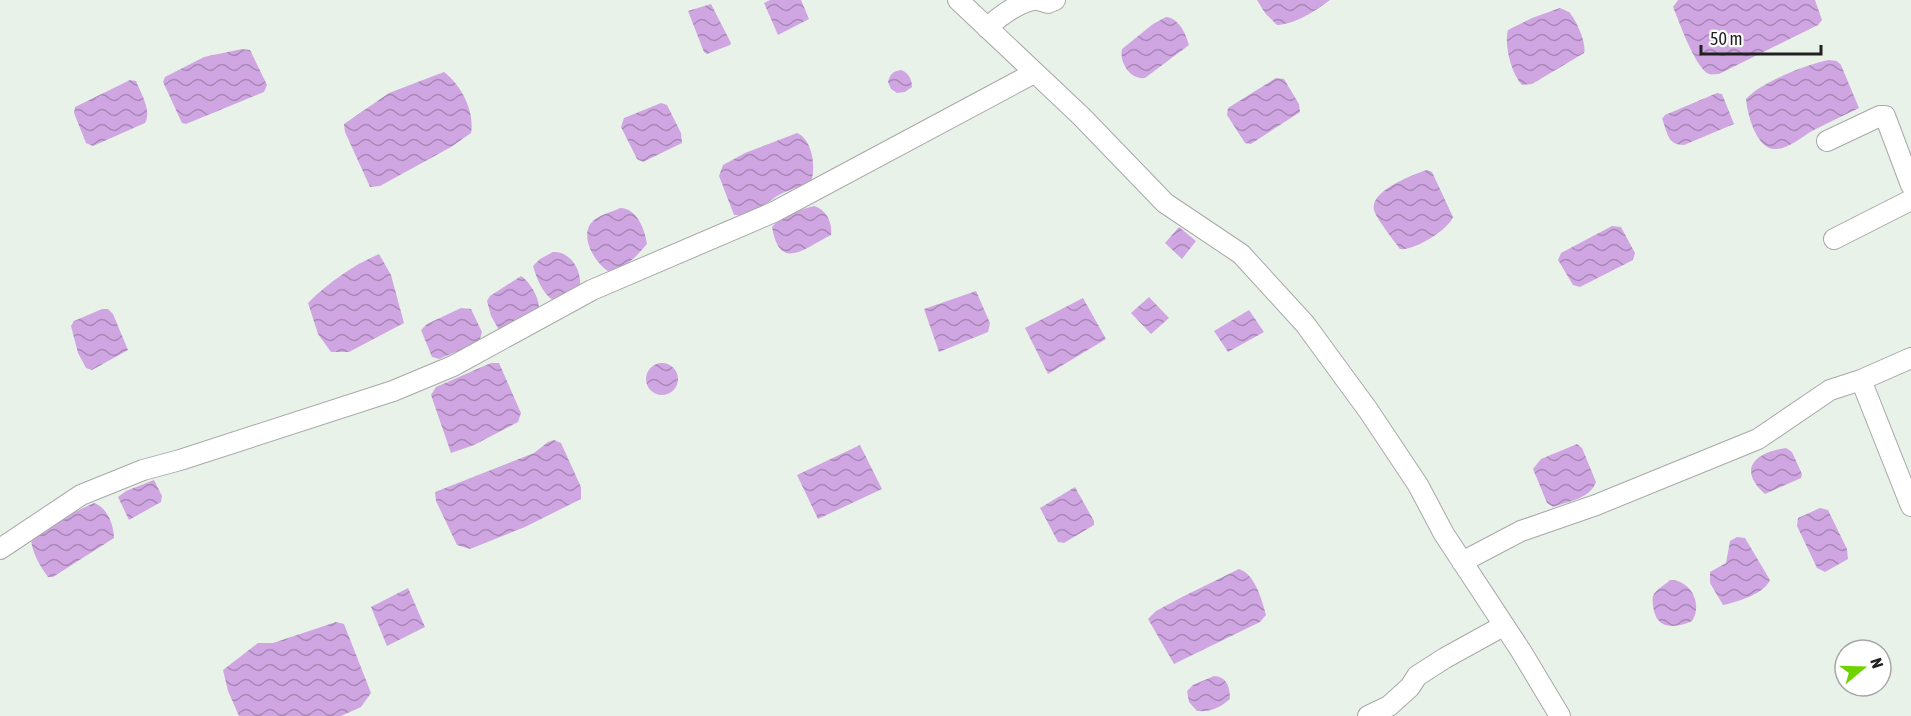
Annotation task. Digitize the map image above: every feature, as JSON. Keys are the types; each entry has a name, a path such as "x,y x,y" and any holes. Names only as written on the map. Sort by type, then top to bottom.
{"street":[{"path":"958,0 1081,116 1165,202 1241,254 1305,324 1368,410 1418,485 1462,562 1521,651 1560,716"},
{"path":"987,28 1014,8 1033,0"},
{"path":"1038,0 1048,3 1055,0"},
{"path":"0,549 81,495 102,486 143,470 393,391 453,366 592,290 794,201 1034,73"},
{"path":"1827,141 1880,116 1885,116 1911,185"},
{"path":"1834,238 1911,200"},
{"path":"1462,562 1521,531 1596,505 1758,439 1830,390 1861,380 1911,358"},
{"path":"1861,380 1911,506"},
{"path":"1368,716 1389,706 1410,687 1417,676 1503,626"}],"water":[{"path":"770,0 801,0 809,19 778,35 764,3"},
{"path":"1257,0 1330,0 1298,20 1277,25 1265,13"},
{"path":"1678,0 1815,0 1822,20 1818,25 1719,74 1710,74 1698,63 1683,33 1673,7"},
{"path":"711,4 731,43 707,54 704,52 688,11"},
{"path":"1560,8 1569,12 1575,20 1585,49 1584,53 1532,84 1522,85 1509,59 1508,30"},
{"path":"1166,17 1178,23 1189,45 1145,78 1135,76 1124,64 1122,49 1153,24"},
{"path":"242,49 250,50 267,85 264,92 186,124 182,123 163,82 165,77 204,57"},
{"path":"1829,60 1837,61 1841,65 1859,108 1779,149 1762,143 1748,113 1746,99 1784,75"},
{"path":"901,70 909,76 912,87 905,92 897,93 891,89 888,82 892,73"},
{"path":"444,72 461,91 469,107 471,133 451,147 380,186 370,187 345,132 344,124 389,93"},
{"path":"1276,78 1284,79 1299,104 1300,112 1251,144 1245,143 1227,115 1228,108"},
{"path":"130,80 136,81 145,102 147,118 145,123 93,146 86,143 74,113 75,107"},
{"path":"1717,93 1722,94 1734,124 1684,145 1674,143 1662,119 1665,115"},
{"path":"661,103 667,105 681,133 682,143 643,162 637,159 621,127 624,118"},
{"path":"797,133 807,142 812,155 811,182 782,193 751,212 734,215 719,176 723,165 745,153"},
{"path":"1427,170 1432,172 1453,217 1445,228 1430,239 1413,247 1400,249 1378,218 1374,210 1374,203 1378,196 1394,184"},
{"path":"814,206 828,217 831,235 794,253 787,253 781,249 772,227 786,216"},
{"path":"620,208 631,212 639,221 647,244 630,262 608,271 598,262 590,248 587,234 593,221"},
{"path":"1612,226 1621,227 1635,253 1633,260 1580,287 1573,285 1558,260 1561,253"},
{"path":"1179,227 1196,241 1182,259 1165,243"},
{"path":"553,252 570,258 577,269 580,281 580,287 554,301 543,290 533,266"},
{"path":"379,254 391,275 404,323 349,352 331,352 318,334 308,303 341,275"},
{"path":"521,276 533,290 539,306 536,312 499,330 491,316 487,301 490,296"},
{"path":"976,291 990,323 988,332 939,352 924,309"},
{"path":"1149,297 1169,318 1151,334 1131,313"},
{"path":"1083,298 1106,339 1048,374 1025,328"},
{"path":"461,308 471,309 482,332 479,342 439,359 432,357 421,330 427,324"},
{"path":"102,309 108,309 113,314 128,350 92,370 86,368 78,353 71,326 74,321"},
{"path":"1249,310 1264,332 1228,352 1214,331"},
{"path":"491,363 499,363 521,413 518,422 474,445 451,453 431,395 436,387"},
{"path":"662,363 673,368 678,379 673,390 662,395 651,390 646,379 651,368"},
{"path":"554,440 561,443 581,487 581,499 525,527 470,549 457,545 436,501 435,492 534,453"},
{"path":"1577,444 1582,448 1596,482 1584,496 1553,507 1547,503 1533,469 1541,459"},
{"path":"860,445 882,489 818,519 797,475"},
{"path":"1786,448 1792,452 1802,474 1801,478 1765,494 1756,485 1751,469 1759,457"},
{"path":"154,480 162,496 161,502 129,520 118,497 126,491"},
{"path":"1075,487 1094,525 1064,543 1058,542 1040,508"},
{"path":"94,503 103,508 109,517 114,538 53,577 48,577 37,559 31,539 53,522"},
{"path":"1820,508 1828,510 1847,549 1848,559 1825,572 1817,568 1797,526 1798,518"},
{"path":"1737,537 1745,538 1770,580 1756,593 1723,605 1710,583 1710,572 1726,563 1730,541"},
{"path":"1239,569 1254,582 1266,615 1260,622 1174,664 1148,619 1156,611"},
{"path":"1670,580 1684,584 1693,594 1696,607 1692,621 1669,626 1660,622 1656,617 1653,596"},
{"path":"408,588 425,627 387,646 371,607"},
{"path":"336,622 344,624 371,693 361,707 341,716 239,716 228,691 223,670 258,643 273,643"},
{"path":"1214,676 1222,678 1227,683 1230,699 1215,709 1197,711 1189,702 1187,691 1193,685"}]}
